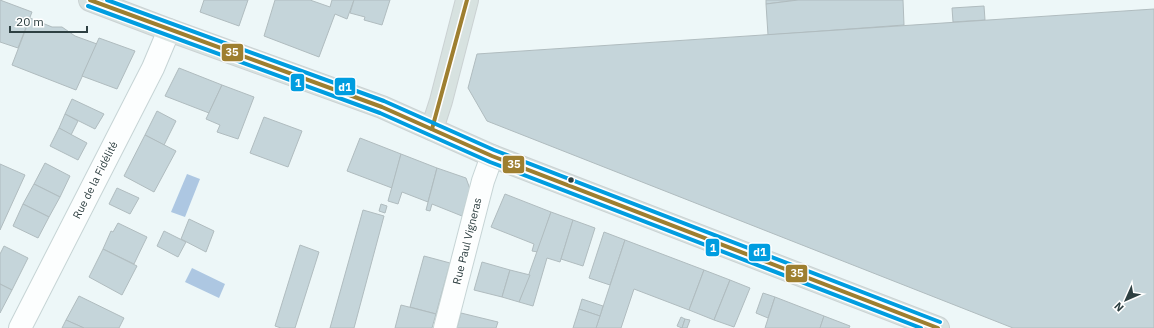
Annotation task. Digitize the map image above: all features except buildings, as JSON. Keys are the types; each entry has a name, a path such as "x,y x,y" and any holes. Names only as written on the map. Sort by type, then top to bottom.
{"main road":[{"path":"90,0 382,107 492,156 938,328"},
{"path":"432,129 441,101 467,0"}],"street":[{"name":"Rue de la Fidélité","path":"20,328 153,68 169,30"},
{"name":"Rue Paul Vigneras","path":"445,328 483,180 492,156"}],"water":[{"path":"187,174 200,179 185,217 171,212"},
{"path":"192,268 225,284 219,298 185,282"}],"transit line":[{"name":"35","path":"90,0 382,107 492,156 938,328"},
{"name":"d1","path":"107,0 384,101 494,150 940,322"},
{"name":"35","path":"432,129 467,0"},
{"name":"1","path":"88,6 380,113 490,162 921,328"}]}
